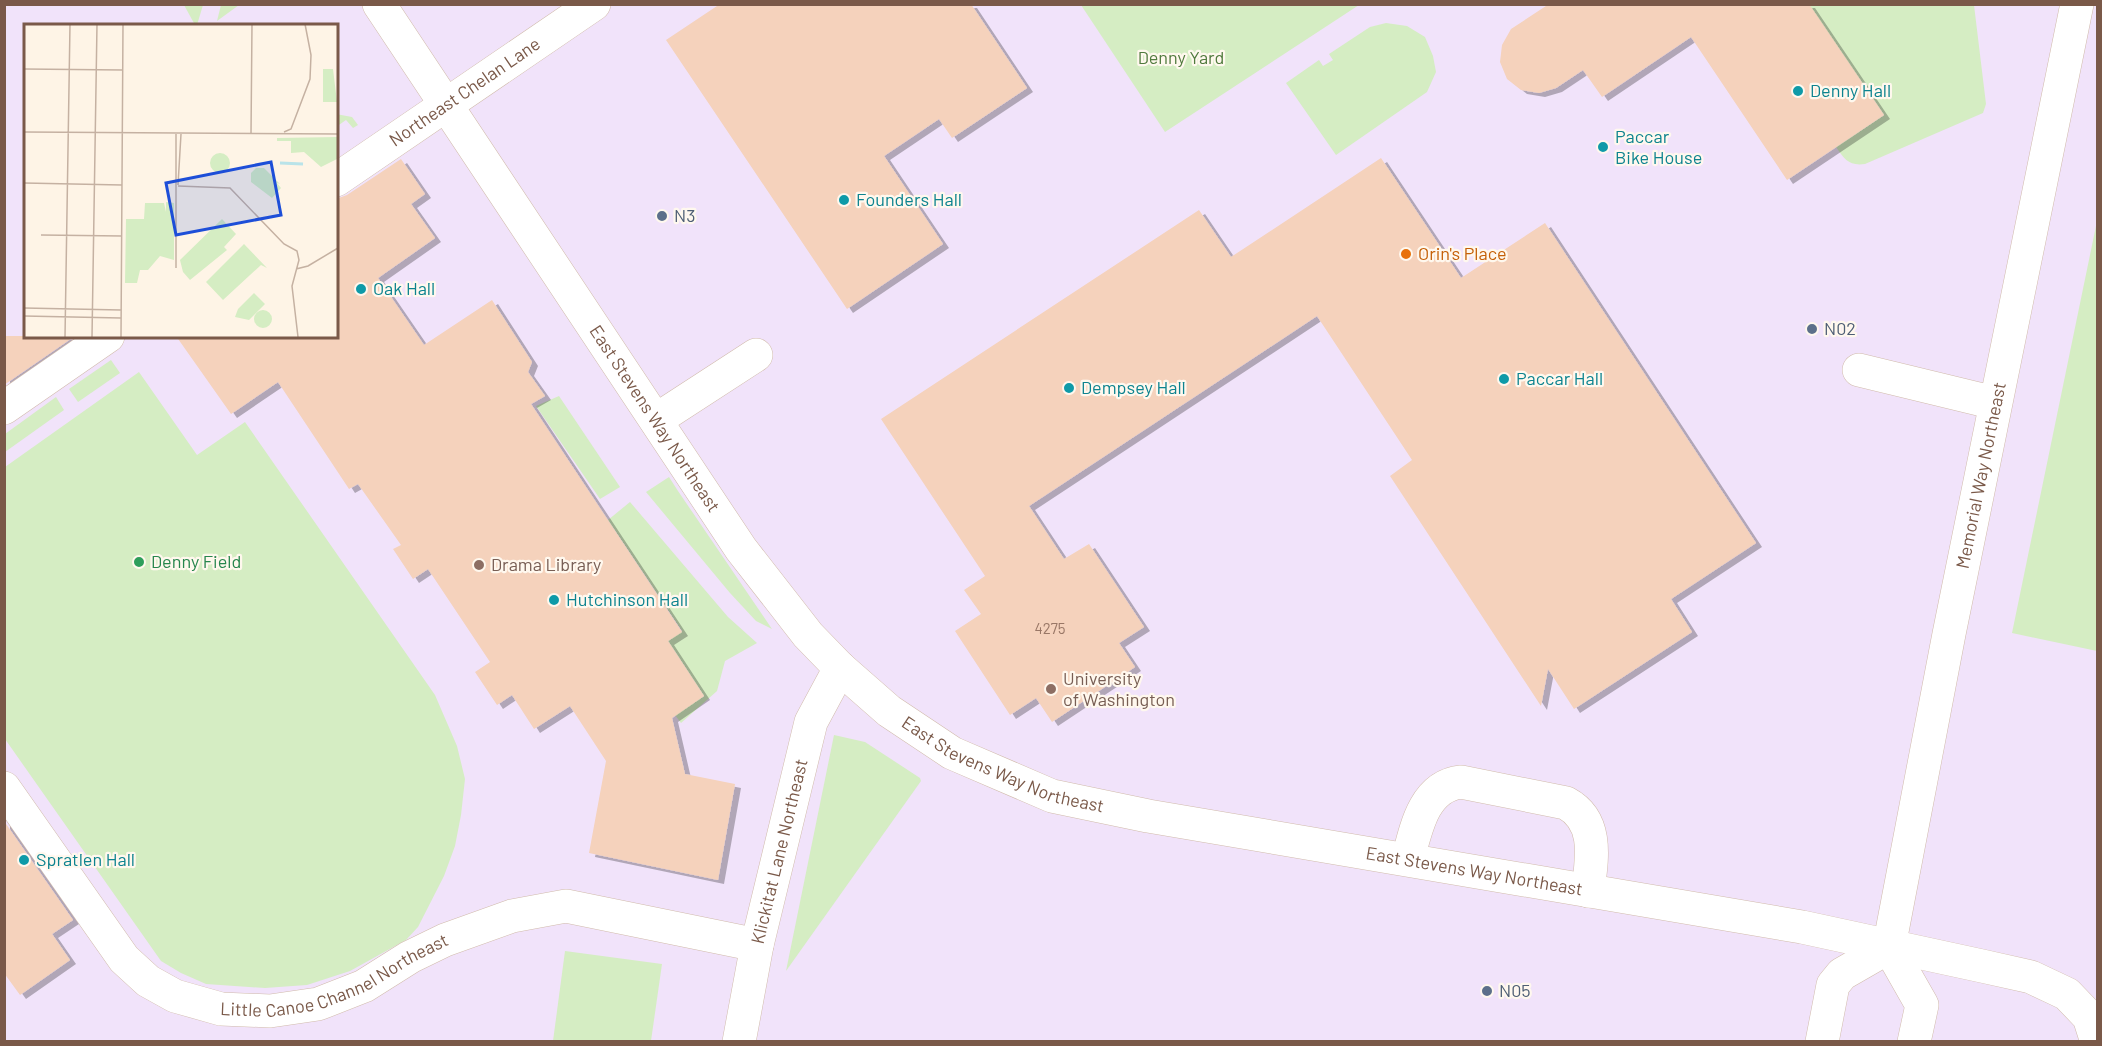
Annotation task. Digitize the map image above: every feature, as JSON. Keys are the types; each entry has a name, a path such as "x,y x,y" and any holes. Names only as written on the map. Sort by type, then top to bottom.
{"street":[{"name":"East Stevens Way Northeast","path":"379,4 741,549 808,635 840,668 889,711 952,753 1052,796 1148,816 1802,927 2031,977 2067,994 2089,1017 2097,1041"},
{"name":"Northeast Chelan Lane","path":"338,179 594,4"},
{"name":"Memorial Way Northeast","path":"1889,946 1995,402 2077,4"},
{"path":"4,408 105,338"},
{"path":"656,420 756,355"},
{"path":"1858,370 1995,402"},
{"name":"Klickitat Lane Northeast","path":"739,1041 757,945 811,722 840,668"},
{"path":"1408,859 1426,805 1437,790 1450,783 1461,782 1566,802 1579,810 1590,835 1588,891"},
{"name":"Little Canoe Channel Northeast","path":"4,788 124,959 148,981 175,996 221,1009 270,1011 318,1004 364,986 410,957 445,940 512,916 566,906 757,945"},
{"path":"1822,1041 1833,985 1842,974 1889,946 1922,1005 1914,1041"}],"shaded area":[{"name":"University of Washington","path":"5,5 2097,5 2097,1041 5,1041"}],"green space":[{"path":"221,4 239,5 217,21"},
{"path":"184,5 203,5 197,24 194,24"},
{"name":"Denny Yard","path":"1081,5 1359,5 1165,132"},
{"path":"1809,5 1974,5 1986,104 1983,113 1865,164 1848,161 1836,147 1884,115"},
{"path":"1386,23 1407,26 1425,37 1433,56 1436,72 1427,92 1336,155 1286,83 1319,60 1323,66 1333,60 1329,54 1370,27"},
{"path":"338,114 352,117 358,125 353,128 346,120 338,126"},
{"path":"2097,221 2098,651 2012,633"},
{"path":"111,360 120,373 78,402 69,389"},
{"name":"Denny Field","path":"139,372 197,455 245,422 435,695 457,746 465,779 455,846 444,876 418,927 406,940 350,971 307,985 265,988 206,984 161,961 5,739 5,467"},
{"path":"559,396 620,487 600,499 536,406"},
{"path":"56,397 64,410 5,452 5,434"},
{"path":"669,477 772,629 756,621 730,593 646,492"},
{"path":"630,502 728,617 757,643 725,661 717,691 681,723 675,715 704,696 668,641 682,631 608,520"},
{"path":"834,735 865,742 920,778 921,781 786,971"},
{"path":"565,951 662,964 651,1041 553,1041"}],"building":[{"name":"Founders Hall","path":"720,4 971,4 1027,88 952,138 939,119 884,156 943,244 847,309 666,40"},
{"name":"Denny Hall","path":"1549,4 1809,4 1884,115 1787,180 1691,37 1602,97 1583,70 1556,88 1539,93 1521,90 1507,79 1500,62 1502,45 1511,29"},
{"path":"1381,158 1461,278 1545,223 1756,543 1671,599 1692,632 1574,709 1548,669 1541,706 1390,476 1412,460 1317,316 1029,506 1064,559 1089,544 1144,627 1119,643 1135,667 1052,722 1036,698 1010,715 955,631 981,614 964,590 985,576 881,419 1199,210 1231,257"},
{"name":"Hutchinson Hall","path":"401,159 425,194 411,204 435,238 378,278 424,345 492,300 532,362 528,372 545,396 531,404 682,632 668,641 704,696 672,718 685,774 735,784 718,880 589,853 606,761 570,706 534,729 512,695 497,705 475,672 490,662 428,569 413,579 393,549 401,545 358,484 349,489 278,382 231,414 177,338 338,338 338,198 347,195"},
{"path":"4,336 72,338 4,385"},
{"name":"Spratlen Hall","path":"4,821 73,920 52,934 70,960 20,995 4,973"}],"place":[{"name":"Denny Hall","path":"1798,91"},
{"name":"Paccar Bike House","path":"1603,147"},
{"name":"Founders Hall","path":"844,200"},
{"name":"N3","path":"662,216"},
{"name":"Orin's Place","path":"1406,254"},
{"name":"Oak Hall","path":"361,289"},
{"name":"N02","path":"1812,329"},
{"name":"Paccar Hall","path":"1504,379"},
{"name":"Dempsey Hall","path":"1069,388"},
{"name":"Denny Field","path":"139,562"},
{"name":"Drama Library","path":"479,565"},
{"name":"Hutchinson Hall","path":"554,600"},
{"name":"University of Washington","path":"1051,689"},
{"name":"Spratlen Hall","path":"24,860"},
{"name":"N05","path":"1487,991"}]}
